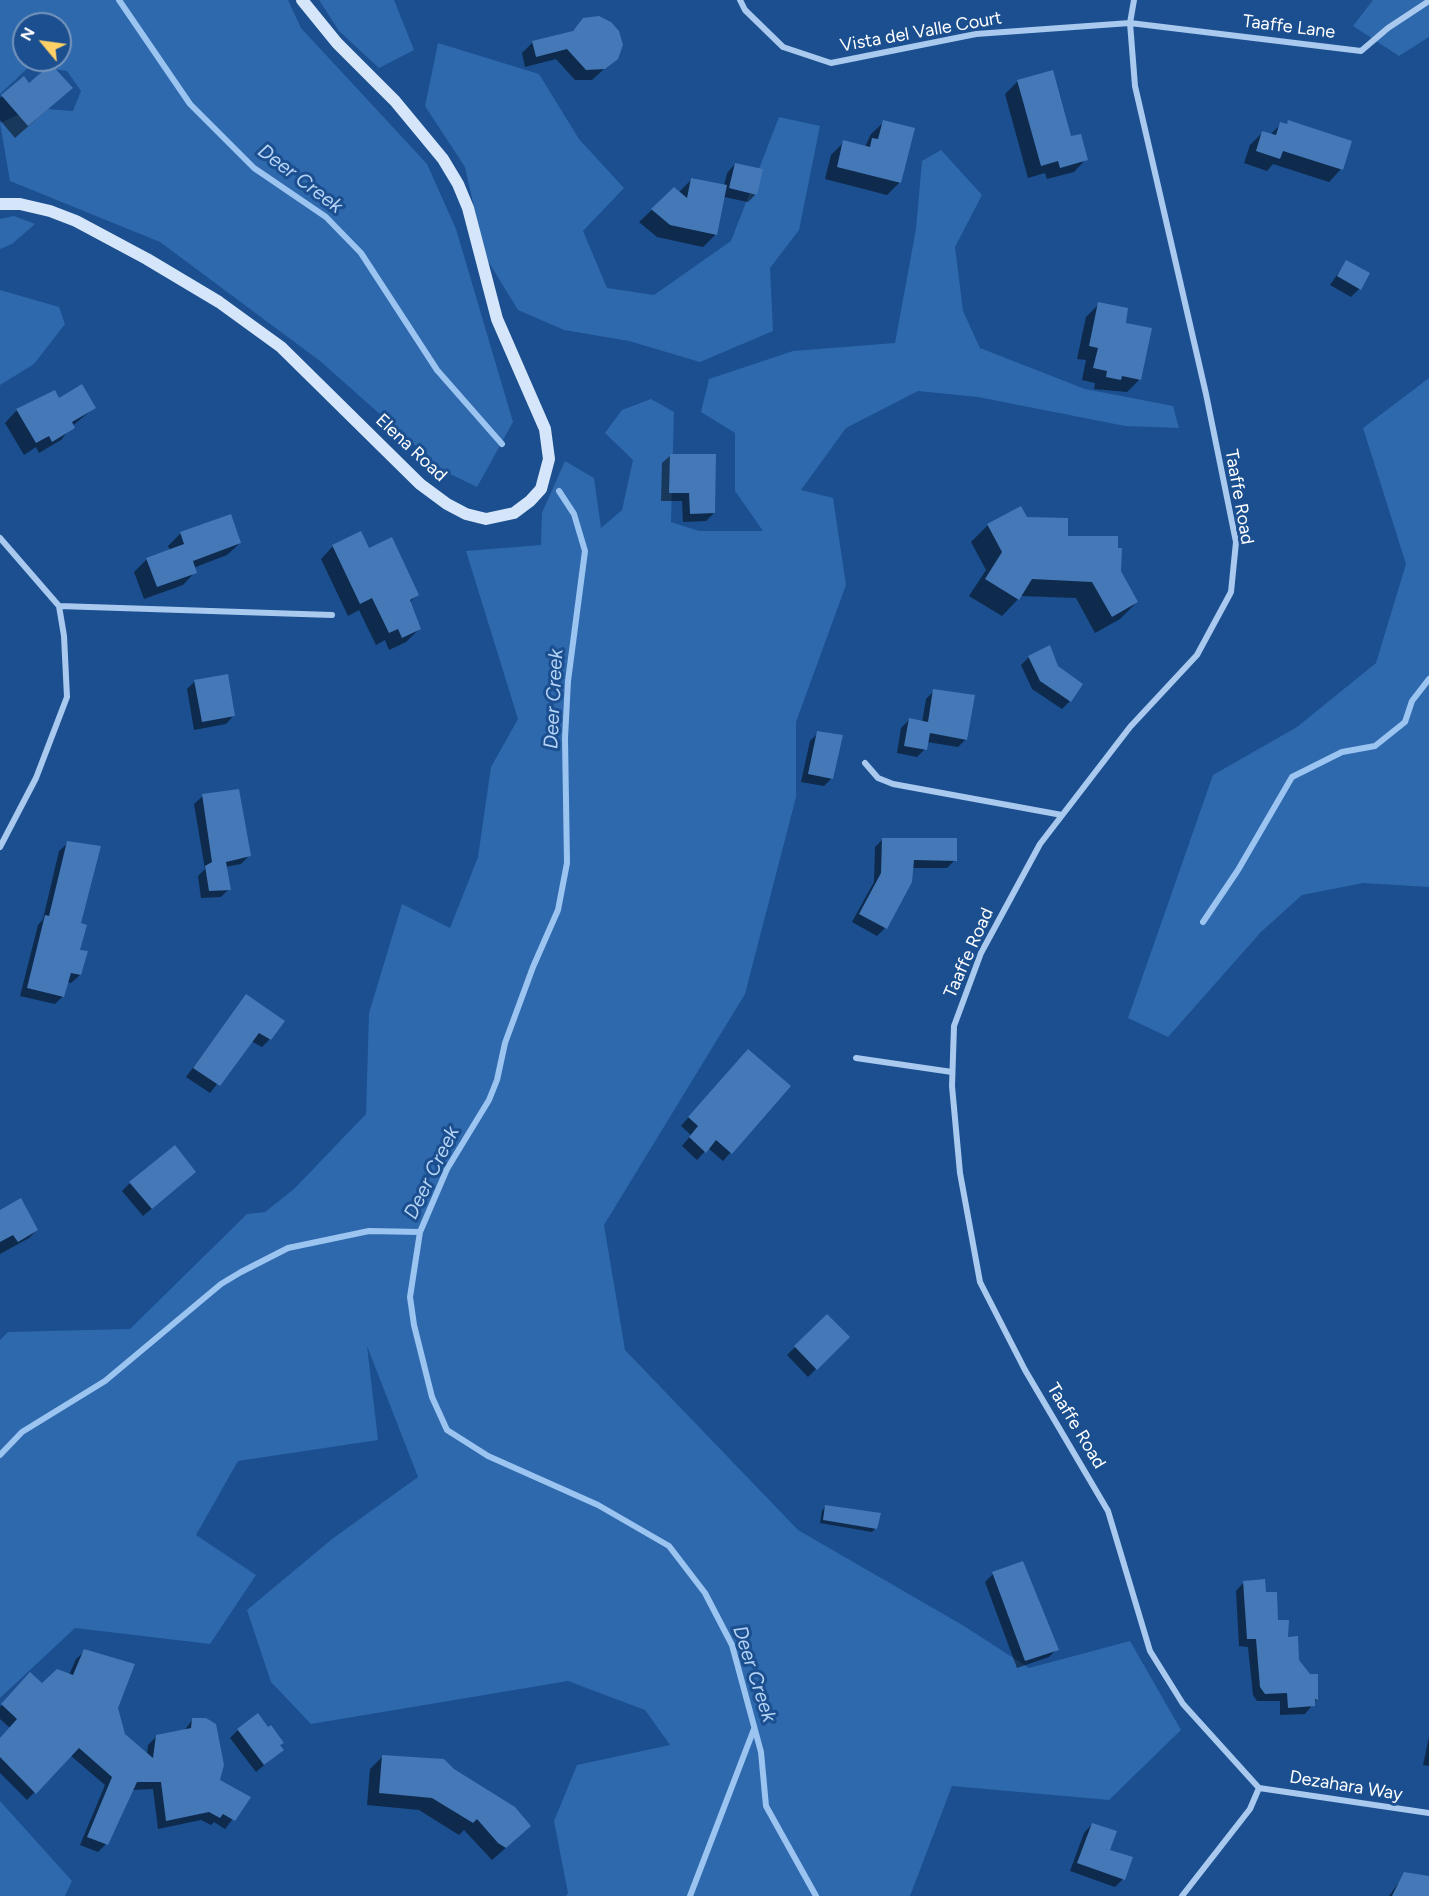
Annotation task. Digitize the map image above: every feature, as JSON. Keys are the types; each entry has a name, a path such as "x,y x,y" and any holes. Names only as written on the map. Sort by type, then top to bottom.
{"street":[{"name":"Elena Road","path":"0,204 20,204 50,211 76,221 147,259 219,302 281,347 420,484 447,504 466,514 486,519 514,513 541,489 549,459 544,429 497,319 468,208 458,184 443,159 402,110 337,43 303,0"},
{"name":"Vista del Valle Court","path":"740,0 745,10 783,47 831,63 976,34 1130,23"},
{"name":"Taaffe Road","path":"1134,0 1130,23 1136,86 1206,394 1236,542 1231,592 1197,655 1130,727 1040,844 981,953 954,1026 952,1072 955,1135 980,1282 1025,1370 1108,1511 1150,1651 1183,1704 1260,1788"},
{"name":"Taaffe Lane","path":"1130,23 1361,51 1388,28 1429,2"},
{"path":"0,538 59,606 64,636 67,697 36,778 0,848"},
{"path":"59,606 332,615"},
{"path":"865,764 878,778 893,784 1062,815"},
{"path":"856,1058 952,1072"},
{"path":"1182,1896 1250,1809 1260,1788"},
{"name":"Dezahara Way","path":"1260,1788 1429,1814"}],"shaded area":[{"path":"0,0 288,0 301,28 427,164 456,229 513,422 477,487 444,471 320,361 160,242 10,181 0,123 33,108 73,111 81,91 68,72 72,72 72,12 12,12 12,72 24,72 0,94"},
{"path":"319,0 394,0 414,50 379,68 339,31"},
{"path":"1373,0 1429,0 1429,37 1399,56 1353,26"},
{"path":"438,43 539,74 579,139 624,188 583,231 607,288 654,295 731,241 779,117 820,126 799,230 770,268 773,331 700,362 629,341 564,330 518,310 485,256 465,167 425,106"},
{"path":"941,150 982,195 955,247 963,311 980,348 1085,389 1173,406 1179,428 1125,426 978,397 918,391 846,428 801,490 833,498 846,585 796,722 796,797 745,994 604,1225 625,1350 798,1530 964,1626 1029,1668 1130,1641 1181,1730 1109,1800 952,1786 910,1896 566,1896 568,1893 554,1821 577,1765 670,1745 645,1710 568,1681 311,1724 271,1682 247,1610 332,1539 418,1477 367,1346 378,1440 238,1461 196,1535 256,1575 210,1644 75,1628 0,1698 0,1340 8,1332 130,1329 247,1214 265,1212 294,1189 366,1114 369,1013 402,904 450,928 478,857 491,767 518,719 466,551 541,545 542,513 565,461 594,478 601,528 622,510 633,460 605,433 622,410 651,399 674,412 671,522 699,531 763,531 735,491 735,433 701,412 709,379 793,351 895,343 916,229 922,161"},
{"path":"14,216 35,224 12,244 0,249 0,219"},
{"path":"0,290 59,307 65,324 34,364 0,385"},
{"path":"1429,378 1429,887 1363,883 1302,895 1261,932 1168,1037 1128,1018 1213,775 1297,727 1376,663 1406,564 1363,428"},
{"path":"0,1801 72,1881 65,1896 0,1896"}],"building":[{"path":"599,16 611,22 619,31 623,45 618,59 605,69 586,70 567,49 536,57 532,41 573,31 583,18"},
{"path":"1053,70 1071,136 1081,134 1088,160 1060,168 1058,161 1041,166 1017,80"},
{"path":"42,72 58,72 73,88 28,126 1,95 24,76 29,83"},
{"path":"883,120 915,128 901,183 837,167 843,140 870,147 872,138 878,139"},
{"path":"1288,120 1352,141 1343,170 1283,151 1280,159 1256,151 1262,131 1276,135 1280,122 1287,124"},
{"path":"735,163 763,169 757,195 729,188"},
{"path":"691,178 727,185 717,235 670,225 651,209 674,187 687,198"},
{"path":"1346,260 1370,273 1361,290 1337,276"},
{"path":"1098,302 1128,308 1126,323 1152,328 1141,380 1122,376 1121,380 1106,377 1107,371 1093,368 1098,348 1089,346"},
{"path":"82,384 96,408 72,422 75,428 52,442 49,436 36,443 16,409 55,390 59,398"},
{"path":"670,454 716,454 715,513 690,514 689,493 669,493"},
{"path":"1021,506 1027,517 1068,518 1068,536 1118,536 1118,548 1122,548 1121,571 1138,602 1112,617 1092,582 1032,579 1019,600 985,579 1002,552 987,524"},
{"path":"231,514 241,543 193,561 197,573 157,587 146,558 184,544 180,532"},
{"path":"361,531 369,548 392,537 419,595 410,600 421,629 402,638 398,629 389,633 372,598 360,604 332,545"},
{"path":"1050,645 1058,666 1083,684 1071,702 1040,681 1028,656"},
{"path":"228,674 235,716 202,722 194,680"},
{"path":"933,689 975,695 967,740 930,733 927,750 904,746 909,718 928,722"},
{"path":"817,731 843,735 833,779 808,774"},
{"path":"239,789 251,856 226,862 231,890 209,891 205,866 212,862 202,794"},
{"path":"882,838 957,838 957,861 914,860 912,882 887,929 859,914 881,873"},
{"path":"67,841 101,846 81,923 87,925 80,950 88,951 81,975 71,973 64,997 27,988 45,915 49,916"},
{"path":"246,994 285,1021 271,1040 259,1033 220,1086 193,1068"},
{"path":"748,1049 791,1086 732,1154 716,1140 706,1153 689,1137 698,1126 688,1117"},
{"path":"175,1145 196,1172 152,1209 129,1182"},
{"path":"21,1198 38,1230 18,1242 13,1235 0,1242 0,1210"},
{"path":"827,1314 850,1337 817,1370 794,1346"},
{"path":"825,1505 881,1513 877,1529 823,1520"},
{"path":"1023,1561 1059,1650 1025,1661 992,1572"},
{"path":"1265,1579 1266,1592 1277,1592 1278,1620 1289,1620 1288,1637 1298,1636 1299,1660 1310,1674 1318,1674 1318,1700 1315,1699 1315,1706 1288,1708 1287,1693 1265,1694 1260,1687 1256,1639 1247,1639 1243,1581"},
{"path":"84,1649 135,1664 118,1708 125,1734 153,1758 156,1735 191,1728 192,1718 206,1718 216,1724 224,1765 220,1780 251,1797 235,1821 223,1814 220,1818 209,1812 166,1821 161,1782 137,1782 108,1845 87,1837 112,1777 79,1748 36,1794 0,1757 0,1738 17,1719 1,1704 30,1672 42,1683 57,1669 73,1675"},
{"path":"258,1713 268,1727 271,1725 284,1743 280,1745 284,1750 264,1765 237,1729"},
{"path":"382,1755 444,1759 454,1769 515,1807 531,1826 506,1848 498,1843 477,1819 473,1823 432,1798 379,1793"},
{"path":"1092,1823 1117,1831 1110,1850 1133,1857 1125,1880 1077,1863"},
{"path":"1404,1872 1429,1876 1429,1896 1392,1896"}],"waterway":[{"name":"Deer Creek","path":"119,0 190,104 254,168 326,217 361,253 437,370 502,444"},
{"name":"Deer Creek","path":"559,491 574,514 585,551 568,681 565,738 567,863 558,910 533,967 505,1043 497,1080 489,1100 447,1169 420,1232 410,1297 414,1325 432,1397 447,1430 488,1456 598,1505 669,1546 705,1593 732,1645 761,1752 766,1806 816,1896"},
{"path":"1203,922 1238,870 1292,777 1342,752 1375,746 1405,722 1412,701 1429,679"},
{"path":"0,1455 22,1432 105,1381 221,1284 241,1272 288,1248 369,1231 420,1232"},
{"path":"690,1896 754,1729"}]}
